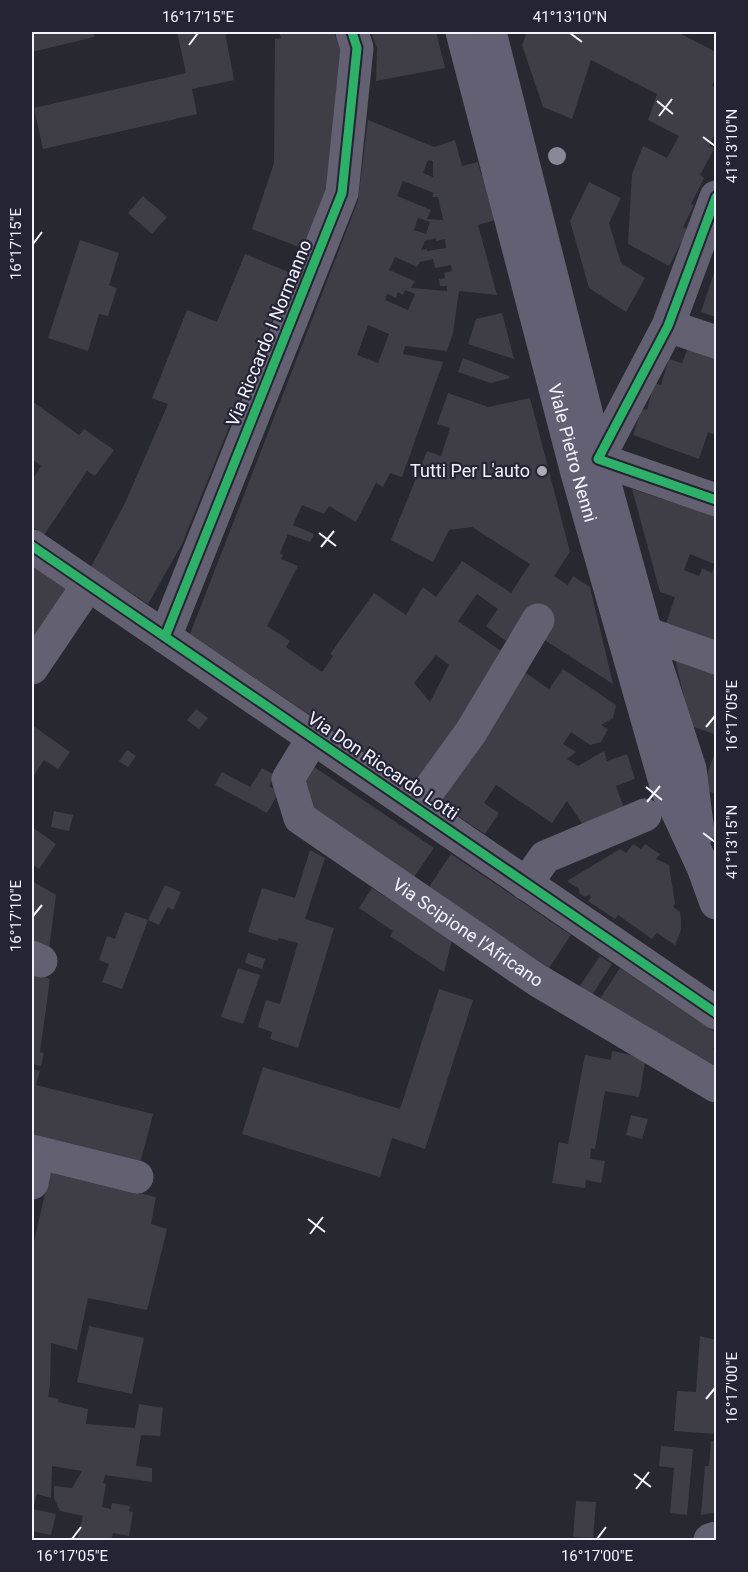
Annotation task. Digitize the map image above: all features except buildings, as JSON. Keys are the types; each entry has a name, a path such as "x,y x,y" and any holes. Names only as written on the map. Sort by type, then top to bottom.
{"main road":[{"name":"Viale Pietro Nenni","path":"462,32 577,473 667,789 712,891"},
{"name":"Viale Pietro Nenni","path":"490,32 598,459 646,633 690,769 712,891"},
{"path":"710,1540 717,1538"}],"street":[{"name":"Via Riccardo I Normanno","path":"165,637 342,193 357,48 352,32"},
{"path":"717,197 668,326 598,459 717,500"},
{"path":"668,326 717,342"},
{"name":"Via Don Riccardo Lotti","path":"32,546 717,1013"},
{"path":"32,668 88,585"},
{"path":"416,808 471,732 538,620"},
{"path":"646,633 717,658"},
{"name":"Via Scipione l'Africano","path":"313,738 288,779 300,818 537,980 717,1086"},
{"path":"526,884 545,857 645,815"},
{"path":"34,1162 136,1177"}],"cycle path":[{"path":"165,637 342,193 357,48 352,32"},
{"path":"716,197 668,326 598,459 716,500"},
{"path":"32,546 716,1013"}],"place":[{"name":"Tutti Per L'auto","path":"542,471"}]}
